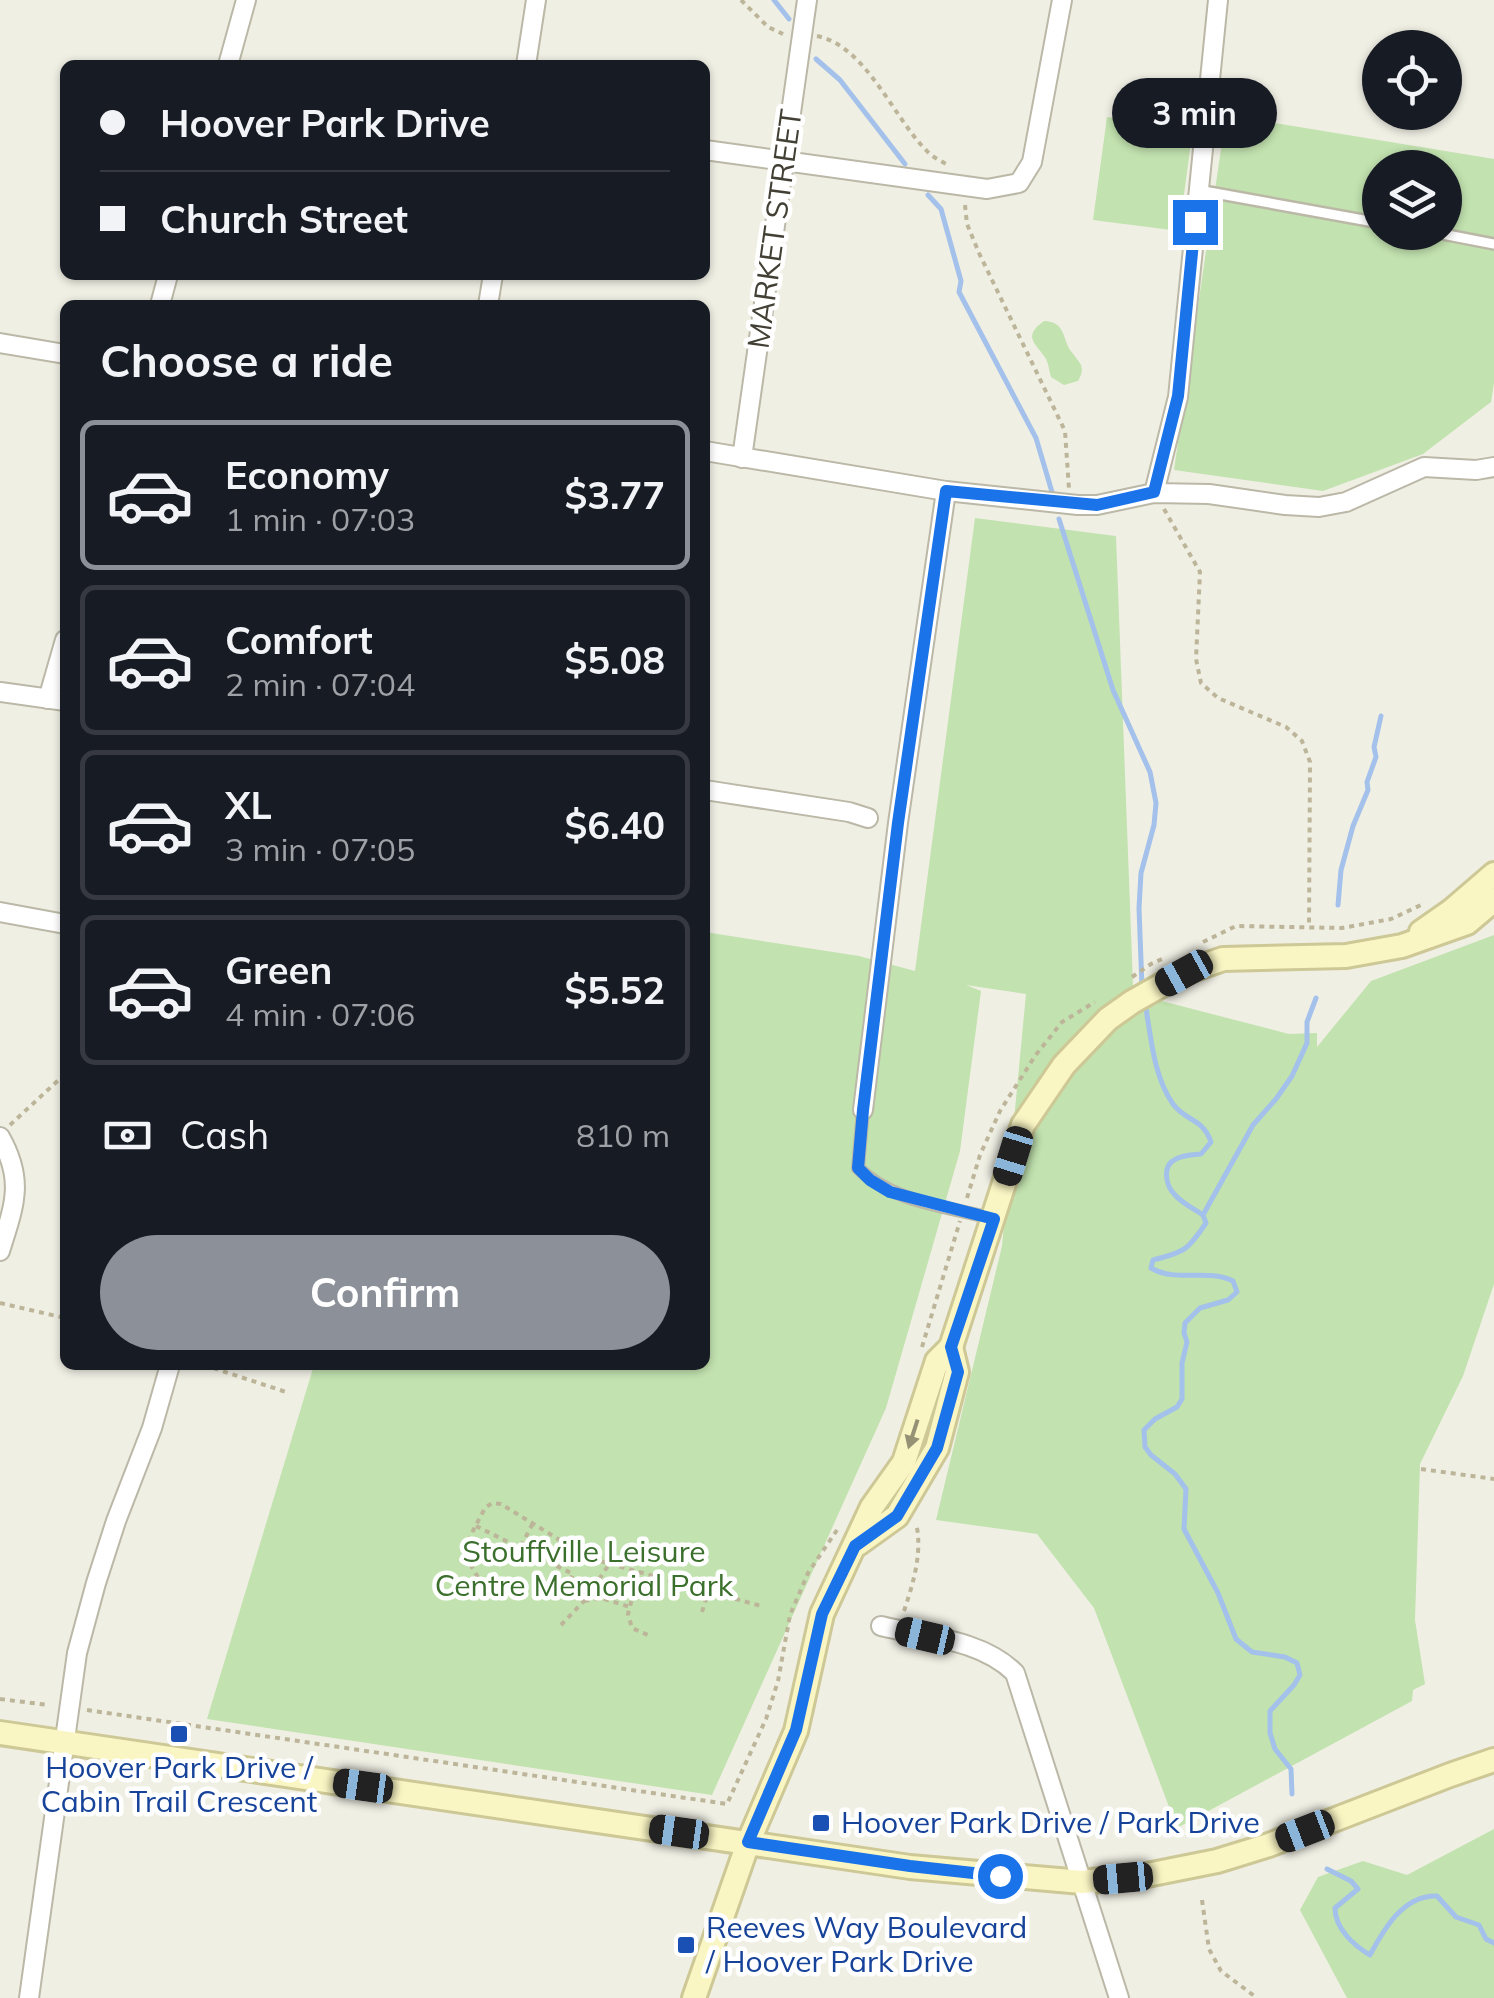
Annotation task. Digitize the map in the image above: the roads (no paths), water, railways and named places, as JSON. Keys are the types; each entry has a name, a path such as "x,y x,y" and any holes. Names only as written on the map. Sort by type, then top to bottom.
{"street":[{"path":"229,60 246,0"},
{"path":"527,60 536,0"},
{"name":"MARKET STREET","path":"742,458 806,0"},
{"path":"710,151 973,187 1019,183 1032,162 1062,0"},
{"path":"1154,492 1178,396 1218,0"},
{"path":"0,343 60,353"},
{"path":"710,452 946,491 1082,501 1154,492 1209,494 1319,507 1346,502 1424,466 1494,468"},
{"path":"863,1110 898,823 946,491"},
{"path":"0,692 56,700 60,673"},
{"path":"710,791 868,818"},
{"path":"1402,946 1494,874"},
{"path":"694,1998 748,1842 796,1730 822,1614 872,1507 904,1462 937,1361 951,1347 1023,1125 1102,1010 1132,1002 1175,965 1223,958 1346,956 1402,946 1467,923 1494,900"},
{"path":"0,912 60,923"},
{"path":"0,1137 15,1172 14,1206 0,1251"},
{"path":"855,1546 897,1516 937,1448 958,1372 951,1347"},
{"path":"29,1998 77,1653 116,1521 152,1428 169,1370"},
{"path":"889,1628 983,1651 1015,1673 1119,1998"},
{"path":"0,1734 910,1866 1082,1882 1147,1876 1216,1861 1269,1845 1494,1760"}],"lane":[{"path":"1198,190 1362,220"},
{"path":"1462,238 1494,244"},
{"path":"863,1110 858,1168 870,1180 890,1192 994,1219"}],"waterway":[{"path":"774,0 789,19"},
{"path":"816,59 840,80 905,164"},
{"path":"928,195 941,209 961,281 959,292 1036,438 1052,492"},
{"path":"1059,519 1113,690 1150,772 1156,803 1141,873 1142,987"},
{"path":"1338,905 1341,870 1368,790 1381,716"},
{"path":"1292,1794 1291,1769 1275,1749 1270,1733 1270,1711 1300,1675 1297,1663 1252,1652 1236,1639 1218,1593 1184,1529 1186,1489 1145,1447 1144,1430 1177,1407 1182,1399 1185,1323 1200,1308 1228,1300 1237,1292 1233,1281 1223,1277 1161,1272 1151,1268 1153,1260 1185,1249 1206,1223 1203,1215 1253,1125 1292,1076 1307,1043 1307,1022 1316,998"},
{"path":"1145,1003 1154,1055 1166,1093 1178,1110 1203,1128 1211,1142 1201,1154 1176,1159 1167,1170 1172,1191 1203,1215"},
{"path":"1327,1869 1358,1889 1335,1908 1336,1915 1346,1935 1370,1955 1396,1915 1425,1897 1437,1896 1456,1917 1479,1925 1486,1939 1494,1943"}],"place":[{"name":"Hoover Park Drive / Cabin Trail Crescent","path":"179,1734"},
{"name":"Hoover Park Drive / Park Drive","path":"821,1823"},
{"name":"Reeves Way Boulevard / Hoover Park Drive","path":"686,1945"}],"park label":[{"name":"Stouffville Leisure Centre Memorial Park","path":"584,1569"}]}
